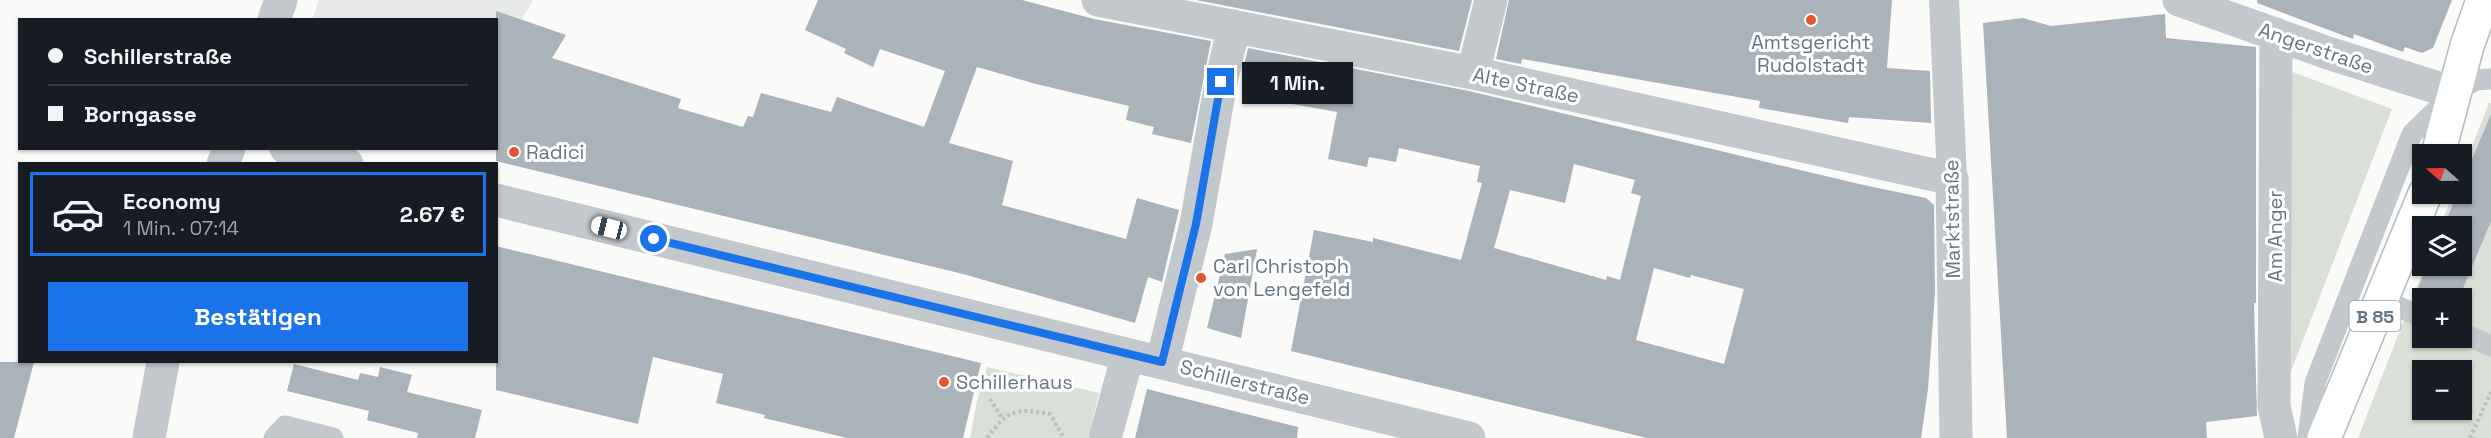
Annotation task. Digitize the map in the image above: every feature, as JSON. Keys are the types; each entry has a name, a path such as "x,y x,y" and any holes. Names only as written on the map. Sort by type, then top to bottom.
{"main road":[{"path":"2441,144 2483,0"},
{"name":"B 85","path":"2324,438 2421,204"}],"street":[{"path":"275,18 281,0"},
{"name":"Alte Straße","path":"1098,0 1473,73 1952,179"},
{"path":"1473,73 1491,0"},
{"name":"Marktstraße","path":"1944,0 1952,179 1956,438"},
{"name":"Angerstraße","path":"2179,0 2328,54 2454,93"},
{"path":"1162,362 1196,224 1221,82 1234,26"},
{"name":"Am Anger","path":"2276,34 2274,406 2280,438"},
{"path":"293,150 339,162"},
{"name":"Schillerstraße","path":"498,200 1469,438"},
{"path":"1105,438 1128,355"},
{"path":"149,438 163,363"}],"lane":[{"path":"2308,438 2315,383 2412,134 2454,93 2476,80 2491,79"},
{"path":"2382,300 2412,313"},
{"path":"2472,337 2491,346"},
{"path":"274,438 285,426 333,438"}],"path":[{"path":"2470,438 2491,392"},
{"path":"990,399 1002,418"},
{"path":"987,438 1002,418 1023,409 1050,414 1064,438"}],"shaded area":[{"path":"319,0 533,0 513,35 498,22 498,18 313,18"},
{"path":"2282,68 2392,109 2282,395"},
{"path":"2489,103 2491,103 2491,438 2358,438 2412,299 2412,348 2472,348 2472,288 2416,288 2421,276 2472,276 2472,216 2444,216 2449,204 2472,204 2472,146"},
{"path":"987,367 1099,393 1088,438 970,438 977,401"}],"building":[{"path":"818,0 1022,0 1094,19 1211,41 1191,143 1152,134 1154,127 1126,120 1129,106 1036,84 977,67 949,143 1013,161 1002,205 1126,239 1137,198 1179,210 1162,282 1148,277 1135,323 963,274 496,161 496,150 498,150 498,18 496,18 496,11 566,35 552,58 681,99 678,108 743,127 748,116 753,117 761,93 831,112 837,97 924,127 945,71 880,49 873,67 844,53 846,49 805,30"},
{"path":"1196,0 1472,0 1459,51"},
{"path":"1509,0 1892,0 1887,68 1930,71 1931,123 1849,117 1848,123 1759,108 1760,101 1522,59 1521,64 1496,59"},
{"path":"2257,0 2452,0 2433,48 2422,53 2405,47 2403,52 2354,34 2353,39 2257,3"},
{"path":"2165,14 2166,38 2256,47 2256,303 2254,303 2257,416 2206,422 2207,438 2007,438 1983,23 2023,18 2051,26"},
{"path":"1248,48 1469,91 1926,198 1934,205 1935,292 1928,389 1921,438 1647,438 1291,351 1314,230 1373,242 1373,238 1461,260 1482,183 1477,182 1480,166 1399,148 1396,162 1369,157 1367,167 1328,159 1337,112 1259,98 1263,80 1242,75","holes":["1574,164 1635,180 1631,193 1641,196 1620,280 1607,276 1606,280 1494,248 1510,190 1565,203","1654,268 1744,289 1724,364 1636,340"]},
{"path":"2491,114 2491,221 2472,267 2472,216 2448,216 2453,204 2472,204 2472,159"},
{"path":"498,246 981,363 963,438 847,438 764,418 765,415 716,403 723,374 653,357 638,424 496,390"},
{"path":"1257,249 1241,338 1207,328 1225,254"},
{"path":"2423,276 2468,276 2463,288 2418,288"},
{"path":"0,362 34,363 14,438 0,438"},
{"path":"294,364 358,380 360,373 378,377 380,367 412,375 407,392 482,410 475,438 417,438 418,433 367,420 369,411 287,391"},
{"path":"1147,389 1298,427 1297,438 1135,438"}],"place":[{"name":"Amtsgericht Rudolstadt","path":"1811,20"},
{"name":"Radici","path":"514,152"},
{"name":"Carl Christoph von Lengefeld","path":"1201,278"},
{"name":"Schillerhaus","path":"944,382"}],"route":[{"path":"654,239 1162,362 1196,224 1221,82"}]}
